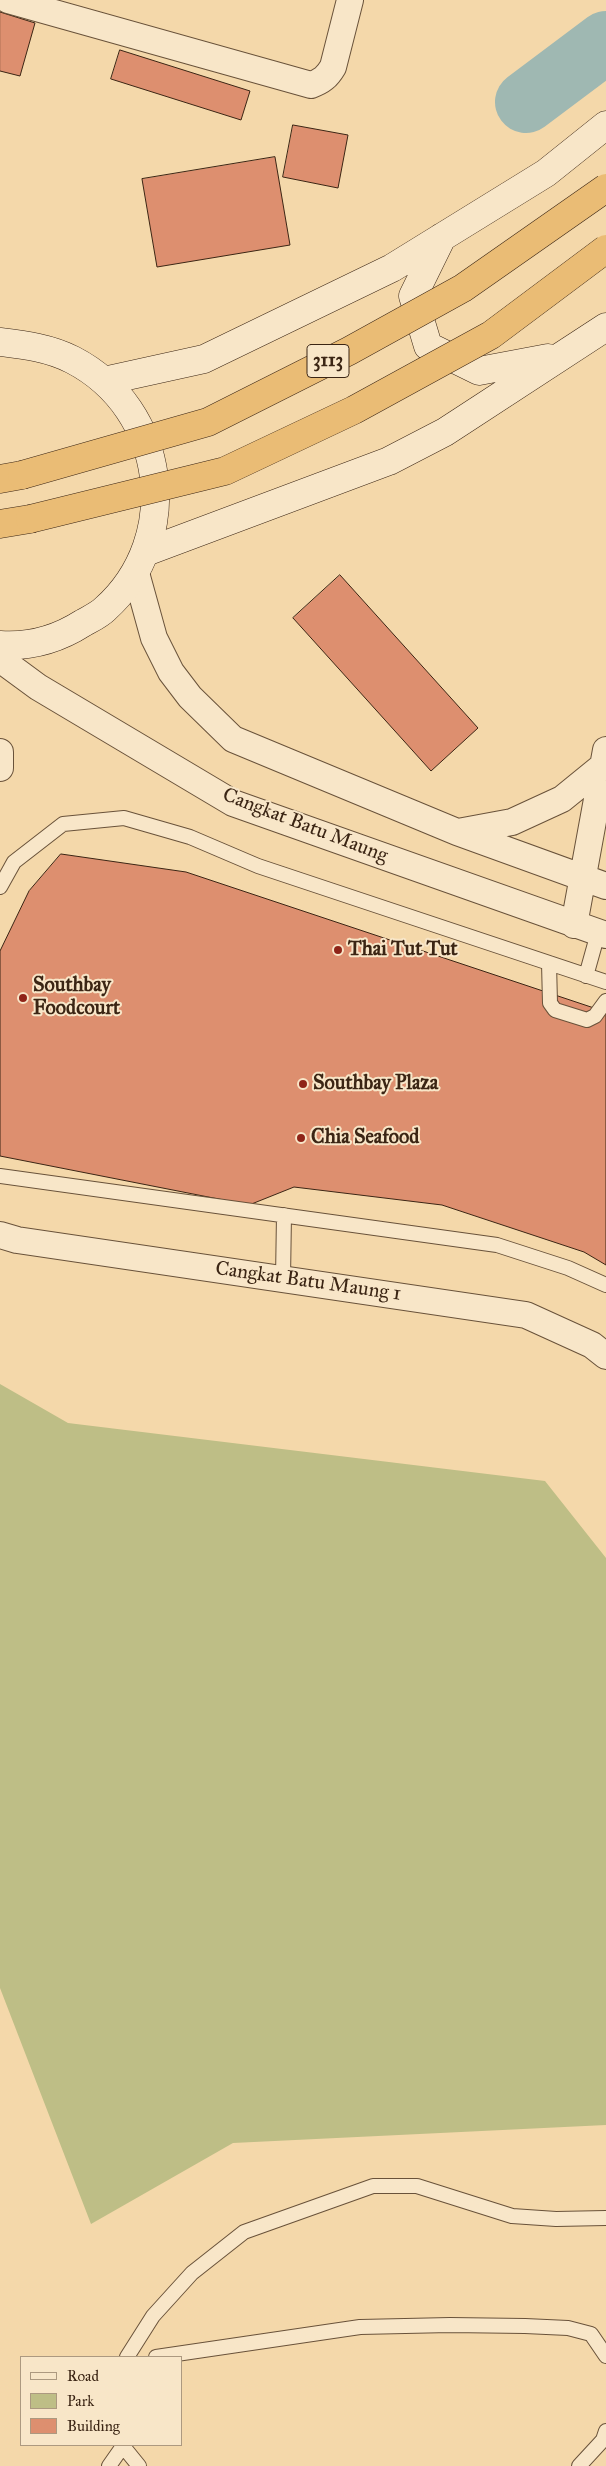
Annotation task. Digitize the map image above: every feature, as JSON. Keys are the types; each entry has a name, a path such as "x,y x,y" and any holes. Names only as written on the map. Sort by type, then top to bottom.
{"highway":[{"name":"3113","path":"11,477 208,422 349,351 463,288 606,188"},
{"path":"0,524 30,519 225,471 354,410 491,335 606,249"}],"main road":[{"path":"104,381 204,359 392,268 546,173 606,125"},
{"path":"442,237 413,296 428,346 480,371 562,355"},
{"path":"141,562 389,462 445,432 606,327"},
{"path":"0,342 38,347 73,360 104,381 130,409 147,442 155,478 155,516 141,562 105,610 64,635 17,646 0,645"}],"street":[{"path":"8,0 301,84 311,85 320,82 328,76 333,67 350,0"},
{"path":"141,562 154,638 171,672 190,697 233,739 458,832 594,882"},
{"name":"Cangkat Batu Maung","path":"0,659 38,687 233,803 602,934"},
{"path":"0,752 0,768"},
{"path":"458,832 512,822 562,800 605,757"},
{"path":"574,925 594,882 605,757"},
{"name":"Cangkat Batu Maung 1","path":"0,1235 18,1240 526,1315 592,1345 606,1356"}],"lane":[{"path":"0,887 14,862 63,824 124,818 190,837 258,866 606,982"},
{"path":"586,976 602,934"},
{"path":"549,963 550,1003 555,1010 587,1020 595,1016 606,1001"},
{"path":"0,1176 497,1245 568,1268 606,1284"},
{"path":"283,1278 284,1215"},
{"path":"128,2356 153,2316 192,2272 244,2232 373,2186 417,2186 512,2216 556,2219 606,2218"},
{"path":"163,2356 360,2327 450,2325 568,2328 591,2334 606,2356"},
{"path":"579,2466 603,2440 606,2431"},
{"path":"109,2466 123,2446 139,2466"}],"green space":[{"path":"0,1384 68,1423 545,1481 606,1558 606,2125 233,2143 91,2224 0,1988"}],"building":[{"path":"0,12 35,23 20,76 0,71"},
{"path":"120,50 250,91 241,120 111,79"},
{"path":"293,125 348,135 338,188 283,177"},
{"path":"275,157 290,245 157,267 142,179"},
{"path":"340,575 478,728 431,771 293,618"},
{"name":"Southbay Plaza","path":"61,854 186,872 606,1012 606,1265 584,1252 442,1205 294,1187 249,1205 0,1156 0,951 29,891"}],"waterway":[{"path":"526,102 606,42"}],"place":[{"name":"Thai Tut Tut","path":"338,950"},
{"name":"Southbay Foodcourt","path":"23,998"},
{"name":"Southbay Plaza","path":"303,1084"},
{"name":"Chia Seafood","path":"301,1138"}]}
